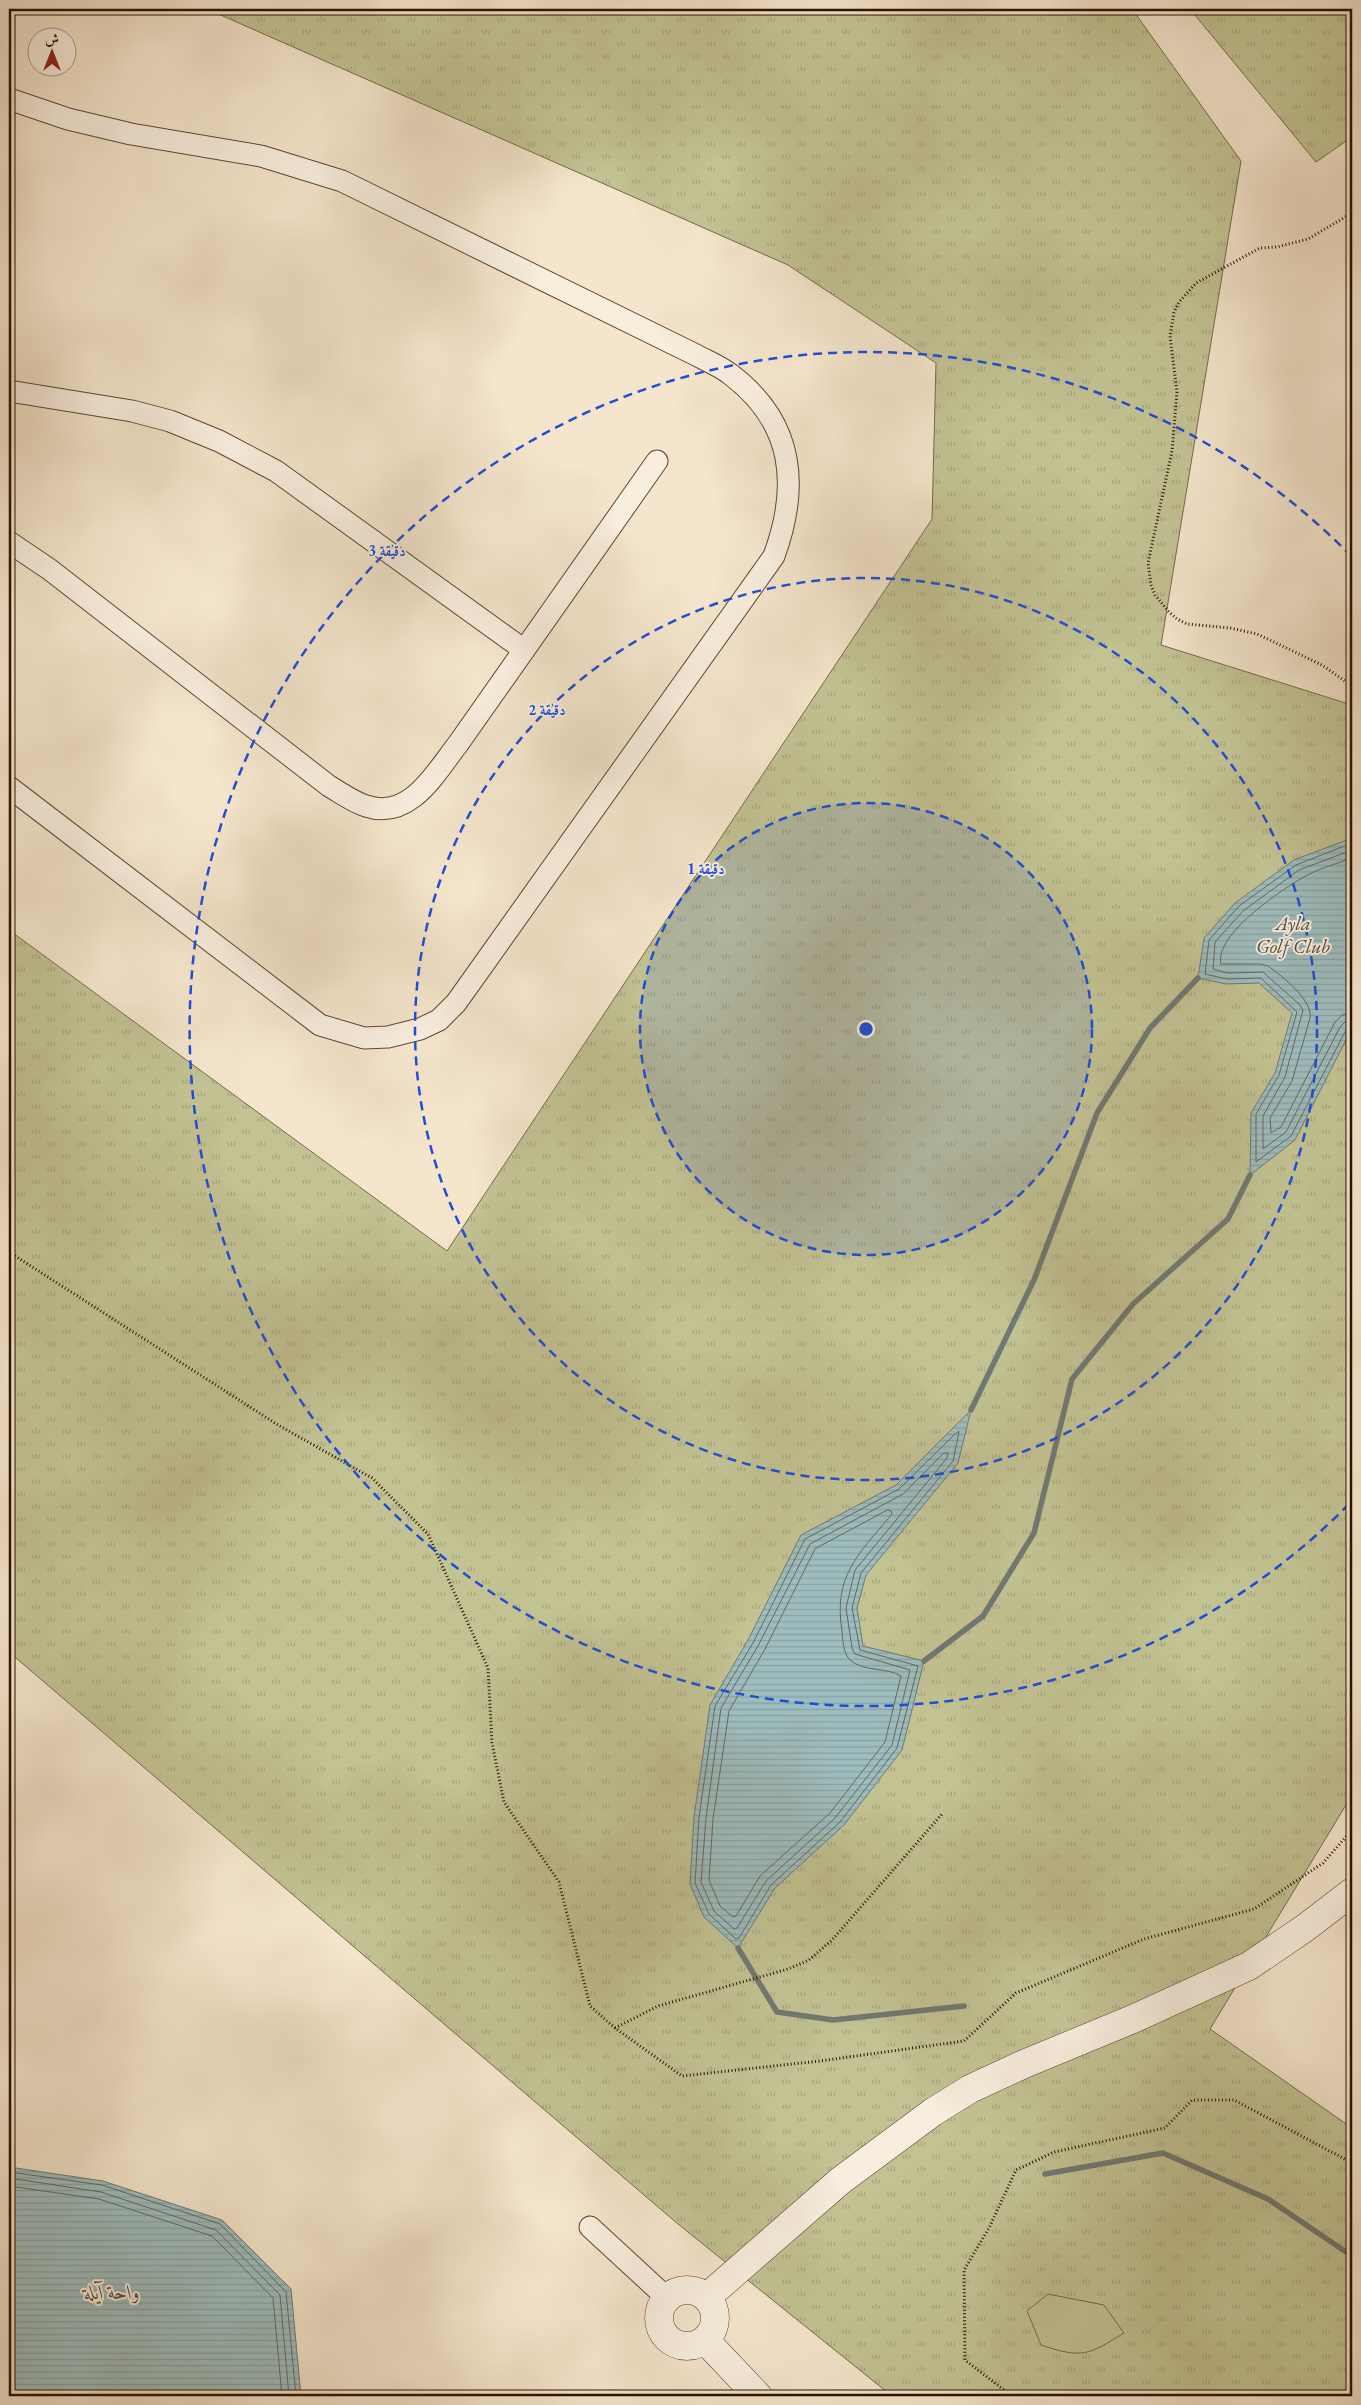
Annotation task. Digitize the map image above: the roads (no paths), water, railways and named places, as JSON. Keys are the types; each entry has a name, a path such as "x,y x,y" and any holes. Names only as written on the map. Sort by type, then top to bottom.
{"street":[{"path":"9,99 68,119 131,134 261,156 342,181 696,355 728,373 748,388 765,408 778,432 788,459 789,492 784,526 774,556 456,1004 438,1020 420,1029 388,1037 364,1038 320,1025 9,787"},
{"path":"9,391 132,410 170,420 218,441 276,472 524,650"},
{"path":"9,542 49,569 329,786 368,807 396,807 410,801 425,787 657,462"},
{"path":"707,2297 834,2186 933,2112 970,2089 1024,2064 1133,2019 1249,1966 1305,1928 1352,1892"},
{"path":"590,2227 667,2298"},
{"path":"682,2290 691,2290 707,2297 713,2305 716,2314 712,2333 705,2340 696,2345 678,2344 663,2333 659,2315 667,2298 682,2290"},
{"path":"705,2340 758,2396"}],"water":[{"name":"Ayla Golf Club","path":"1352,838 1352,1028 1295,1140 1250,1175 1251,1113 1275,1073 1292,1013 1259,983 1226,984 1198,978 1204,938 1235,903 1294,860"},
{"path":"971,1410 958,1463 866,1575 857,1608 863,1646 924,1661 902,1750 844,1825 775,1888 738,1948 704,1917 690,1884 694,1817 710,1705 748,1640 801,1535 896,1485"},
{"name":"واحة آيلة","path":"9,2167 103,2181 222,2220 291,2289 301,2396 9,2396"}],"waterway":[{"path":"971,1410 1034,1280 1097,1113 1150,1028 1198,978"},
{"path":"924,1661 983,1616 1034,1533 1072,1379 1133,1304 1228,1219 1250,1175"},
{"path":"738,1948 777,2012 833,2020 964,2006"},
{"path":"1045,2174 1163,2153 1268,2199 1352,2256"}]}
